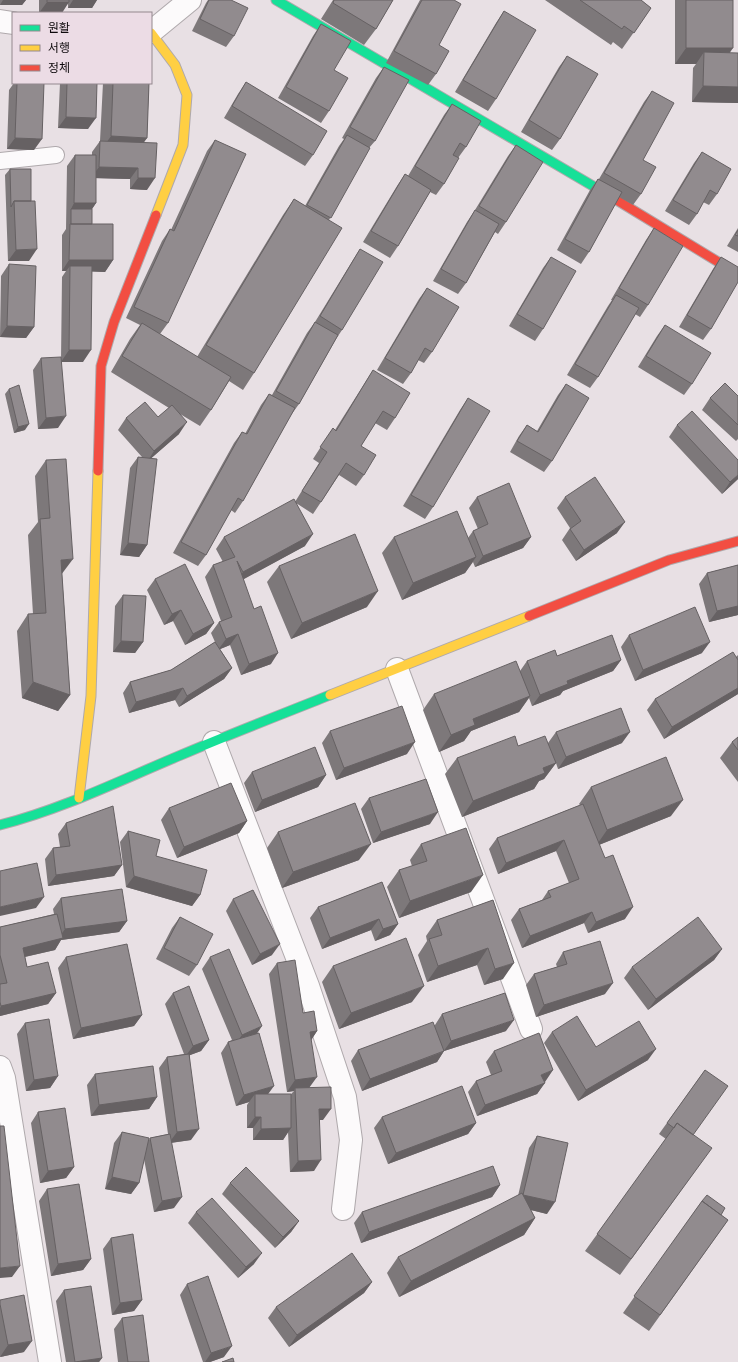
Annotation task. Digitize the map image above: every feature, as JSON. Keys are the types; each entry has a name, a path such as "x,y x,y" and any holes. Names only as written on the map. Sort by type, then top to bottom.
{"street":[{"path":"152,31 190,0"},
{"path":"276,0 567,170 738,274"},
{"path":"0,21 12,23"},
{"path":"80,798 91,696 100,366 114,322 183,145 187,95 175,65 152,33"},
{"path":"0,825 16,821 80,798 214,742 669,560 738,541"},
{"path":"396,669 531,1029"},
{"path":"214,742 308,986 345,1097 351,1140 343,1209"},
{"path":"0,1067 4,1078 50,1362"}],"lane":[{"path":"0,161 56,156"}],"building":[{"path":"47,0 69,0 69,2 47,2"},
{"path":"209,0 231,0 248,8 234,36 200,19"},
{"path":"334,0 393,0 376,29 333,3"},
{"path":"422,0 454,0 461,4 439,45 449,51 436,74 394,51"},
{"path":"580,0 641,0 651,8 634,33 624,26 622,29"},
{"path":"686,0 733,0 733,48 686,48"},
{"path":"504,11 536,30 496,99 463,80"},
{"path":"321,24 351,41 334,70 348,78 329,111 286,87"},
{"path":"704,52 738,53 738,87 703,86"},
{"path":"567,56 598,74 560,139 529,120"},
{"path":"384,67 409,80 375,141 350,127"},
{"path":"246,82 327,131 313,155 232,106"},
{"path":"17,84 44,84 42,139 15,138"},
{"path":"67,84 97,84 96,118 66,117"},
{"path":"113,84 149,84 147,138 111,136"},
{"path":"652,91 674,103 643,160 656,167 641,194 604,173"},
{"path":"452,104 481,121 466,147 460,143 453,155 459,158 444,184 415,166"},
{"path":"347,135 370,148 331,218 307,205"},
{"path":"215,140 246,154 168,323 134,307 170,229 174,231"},
{"path":"100,141 157,143 155,178 138,178 138,168 99,167"},
{"path":"516,145 543,162 506,222 479,206"},
{"path":"702,152 731,169 717,194 710,190 697,214 673,200"},
{"path":"75,155 96,155 96,203 74,203"},
{"path":"10,169 31,169 31,201 14,201 11,207"},
{"path":"405,174 431,190 398,246 371,231"},
{"path":"598,179 622,192 589,252 565,239"},
{"path":"294,199 342,228 254,373 206,345"},
{"path":"14,201 35,201 37,249 16,250"},
{"path":"71,209 92,209 92,224 71,224"},
{"path":"475,210 499,224 466,283 441,269"},
{"path":"70,224 113,224 113,260 69,260"},
{"path":"654,228 683,246 648,305 619,288"},
{"path":"360,249 383,262 342,330 320,316"},
{"path":"551,257 576,271 543,329 517,314"},
{"path":"721,257 738,267 738,282 711,329 687,315"},
{"path":"9,264 36,266 34,327 7,326"},
{"path":"70,266 92,266 91,350 69,350"},
{"path":"427,288 459,307 432,352 425,348 411,373 385,358"},
{"path":"616,295 639,308 598,377 575,364"},
{"path":"315,322 338,335 299,404 276,391"},
{"path":"142,323 231,377 211,410 122,356"},
{"path":"665,325 711,353 692,384 646,356"},
{"path":"61,357 66,416 46,418 41,358"},
{"path":"373,370 410,393 395,418 383,411 361,446 376,455 364,475 346,463 321,502 302,491 327,452 320,447 333,428 336,431"},
{"path":"725,383 738,396 738,425 710,398"},
{"path":"566,384 589,398 552,461 517,441 527,425 538,432"},
{"path":"19,385 29,424 18,427 9,389"},
{"path":"269,394 295,408 243,501 238,498 206,555 181,542 242,432 247,434"},
{"path":"468,398 490,411 433,507 411,495"},
{"path":"145,402 158,417 172,405 187,422 154,451 126,418"},
{"path":"692,411 738,460 738,475 730,482 677,425"},
{"path":"138,457 157,459 147,545 128,543"},
{"path":"66,459 73,559 61,560 70,695 33,682 28,614 46,613 40,519 50,518 46,460"},
{"path":"595,477 625,522 584,550 570,529 581,521 565,497"},
{"path":"509,483 531,537 483,556 473,531 488,524 477,497"},
{"path":"294,499 313,534 243,572 237,561 254,609 261,606 278,653 249,664 238,634 226,639 219,622 232,617 213,565 235,557 224,537"},
{"path":"457,511 476,557 413,583 394,537"},
{"path":"355,534 378,591 302,623 279,566"},
{"path":"185,564 214,623 193,634 181,610 172,614 155,579"},
{"path":"738,565 738,606 717,611 707,573"},
{"path":"123,595 146,596 143,642 121,641"},
{"path":"695,607 710,642 643,670 629,635"},
{"path":"612,635 621,660 567,681 568,684 540,695 527,661 555,650 557,656"},
{"path":"215,642 232,668 187,696 183,688 136,702 130,682 171,670"},
{"path":"733,652 738,660 738,688 672,727 655,699"},
{"path":"516,661 530,696 473,719 475,725 451,735 434,694"},
{"path":"402,706 415,742 344,768 330,731"},
{"path":"621,708 630,732 566,757 556,732"},
{"path":"515,736 518,746 545,736 556,763 543,768 545,773 473,801 457,758"},
{"path":"738,737 738,750 732,742"},
{"path":"315,747 326,775 262,800 252,772"},
{"path":"666,757 683,800 607,830 591,787"},
{"path":"426,779 438,812 381,832 369,798"},
{"path":"231,783 247,821 184,847 169,808"},
{"path":"355,803 371,844 293,872 278,832"},
{"path":"583,804 605,858 613,855 633,907 596,922 592,912 530,936 519,909 551,897 548,891 579,879 564,840 506,863 497,838"},
{"path":"113,806 122,865 56,875 53,848 70,846 66,823"},
{"path":"466,828 483,875 410,901 399,870 427,861 421,844"},
{"path":"128,831 160,840 156,856 207,870 200,895 134,876"},
{"path":"37,863 44,897 0,907 0,871"},
{"path":"382,882 398,924 383,929 379,919 330,938 318,907"},
{"path":"122,889 127,921 65,929 61,898"},
{"path":"253,890 280,944 260,954 233,899"},
{"path":"493,900 514,963 495,969 488,948 438,966 429,939 442,935 437,920"},
{"path":"57,914 63,938 23,948 27,967 48,962 56,993 1,1006 0,984 7,983 0,955 0,927"},
{"path":"180,917 213,934 197,965 164,948"},
{"path":"698,917 722,949 656,999 632,967"},
{"path":"406,938 424,986 351,1013 333,966"},
{"path":"600,941 613,983 544,1005 534,974 567,964 563,952"},
{"path":"127,944 142,1015 81,1028 66,957"},
{"path":"229,949 262,1026 242,1035 210,957"},
{"path":"295,960 303,1013 314,1011 317,1031 310,1032 317,1077 295,1080 277,963"},
{"path":"189,986 209,1040 193,1046 173,993"},
{"path":"505,993 514,1020 451,1041 442,1014"},
{"path":"577,1016 596,1047 639,1021 656,1049 586,1090 552,1032"},
{"path":"49,1019 58,1076 34,1080 25,1023"},
{"path":"433,1022 444,1051 370,1079 358,1050"},
{"path":"259,1033 274,1086 244,1095 228,1042"},
{"path":"539,1033 553,1070 541,1075 545,1083 485,1105 476,1081 502,1071 494,1051"},
{"path":"189,1054 199,1129 177,1132 167,1057"},
{"path":"153,1066 157,1097 99,1105 95,1074"},
{"path":"705,1070 728,1086 693,1135 677,1123 674,1128 667,1123"},
{"path":"462,1086 476,1123 396,1153 382,1117"},
{"path":"331,1087 331,1109 319,1109 321,1160 298,1161 295,1088"},
{"path":"255,1094 291,1094 291,1128 261,1129 261,1117 255,1117"},
{"path":"65,1108 74,1167 48,1171 38,1112"},
{"path":"677,1123 712,1148 631,1259 597,1234"},
{"path":"0,1126 4,1126 20,1266 0,1268"},
{"path":"122,1132 149,1138 139,1183 112,1177"},
{"path":"170,1134 182,1197 162,1201 150,1138"},
{"path":"537,1136 568,1143 555,1202 523,1195"},
{"path":"493,1166 500,1185 369,1232 362,1212"},
{"path":"246,1167 299,1221 283,1237 230,1183"},
{"path":"79,1184 91,1259 58,1264 47,1189"},
{"path":"522,1193 535,1218 411,1281 398,1257"},
{"path":"707,1195 725,1208 721,1215 702,1201"},
{"path":"212,1198 262,1253 246,1267 196,1212"},
{"path":"702,1201 728,1220 660,1315 634,1296"},
{"path":"133,1234 142,1300 120,1303 111,1238"},
{"path":"352,1253 372,1282 297,1335 276,1307"},
{"path":"208,1276 232,1346 211,1353 187,1284"},
{"path":"91,1286 102,1358 75,1362 64,1290"},
{"path":"24,1295 32,1341 8,1345 0,1300"},
{"path":"143,1315 149,1362 128,1362 122,1318"},
{"path":"233,1358 234,1362 222,1362"}],"traffic: fast":[{"path":"276,0 610,196"},
{"path":"0,825 46,811 92,793 330,695"}],"traffic: slow":[{"path":"152,34 175,65 187,95 183,145 156,215"},
{"path":"79,798 91,696 98,471"},
{"path":"330,695 529,616"}],"traffic: jam":[{"path":"610,196 738,274"},
{"path":"98,471 101,366 114,322 156,215"},
{"path":"529,616 669,560 738,541"}]}
